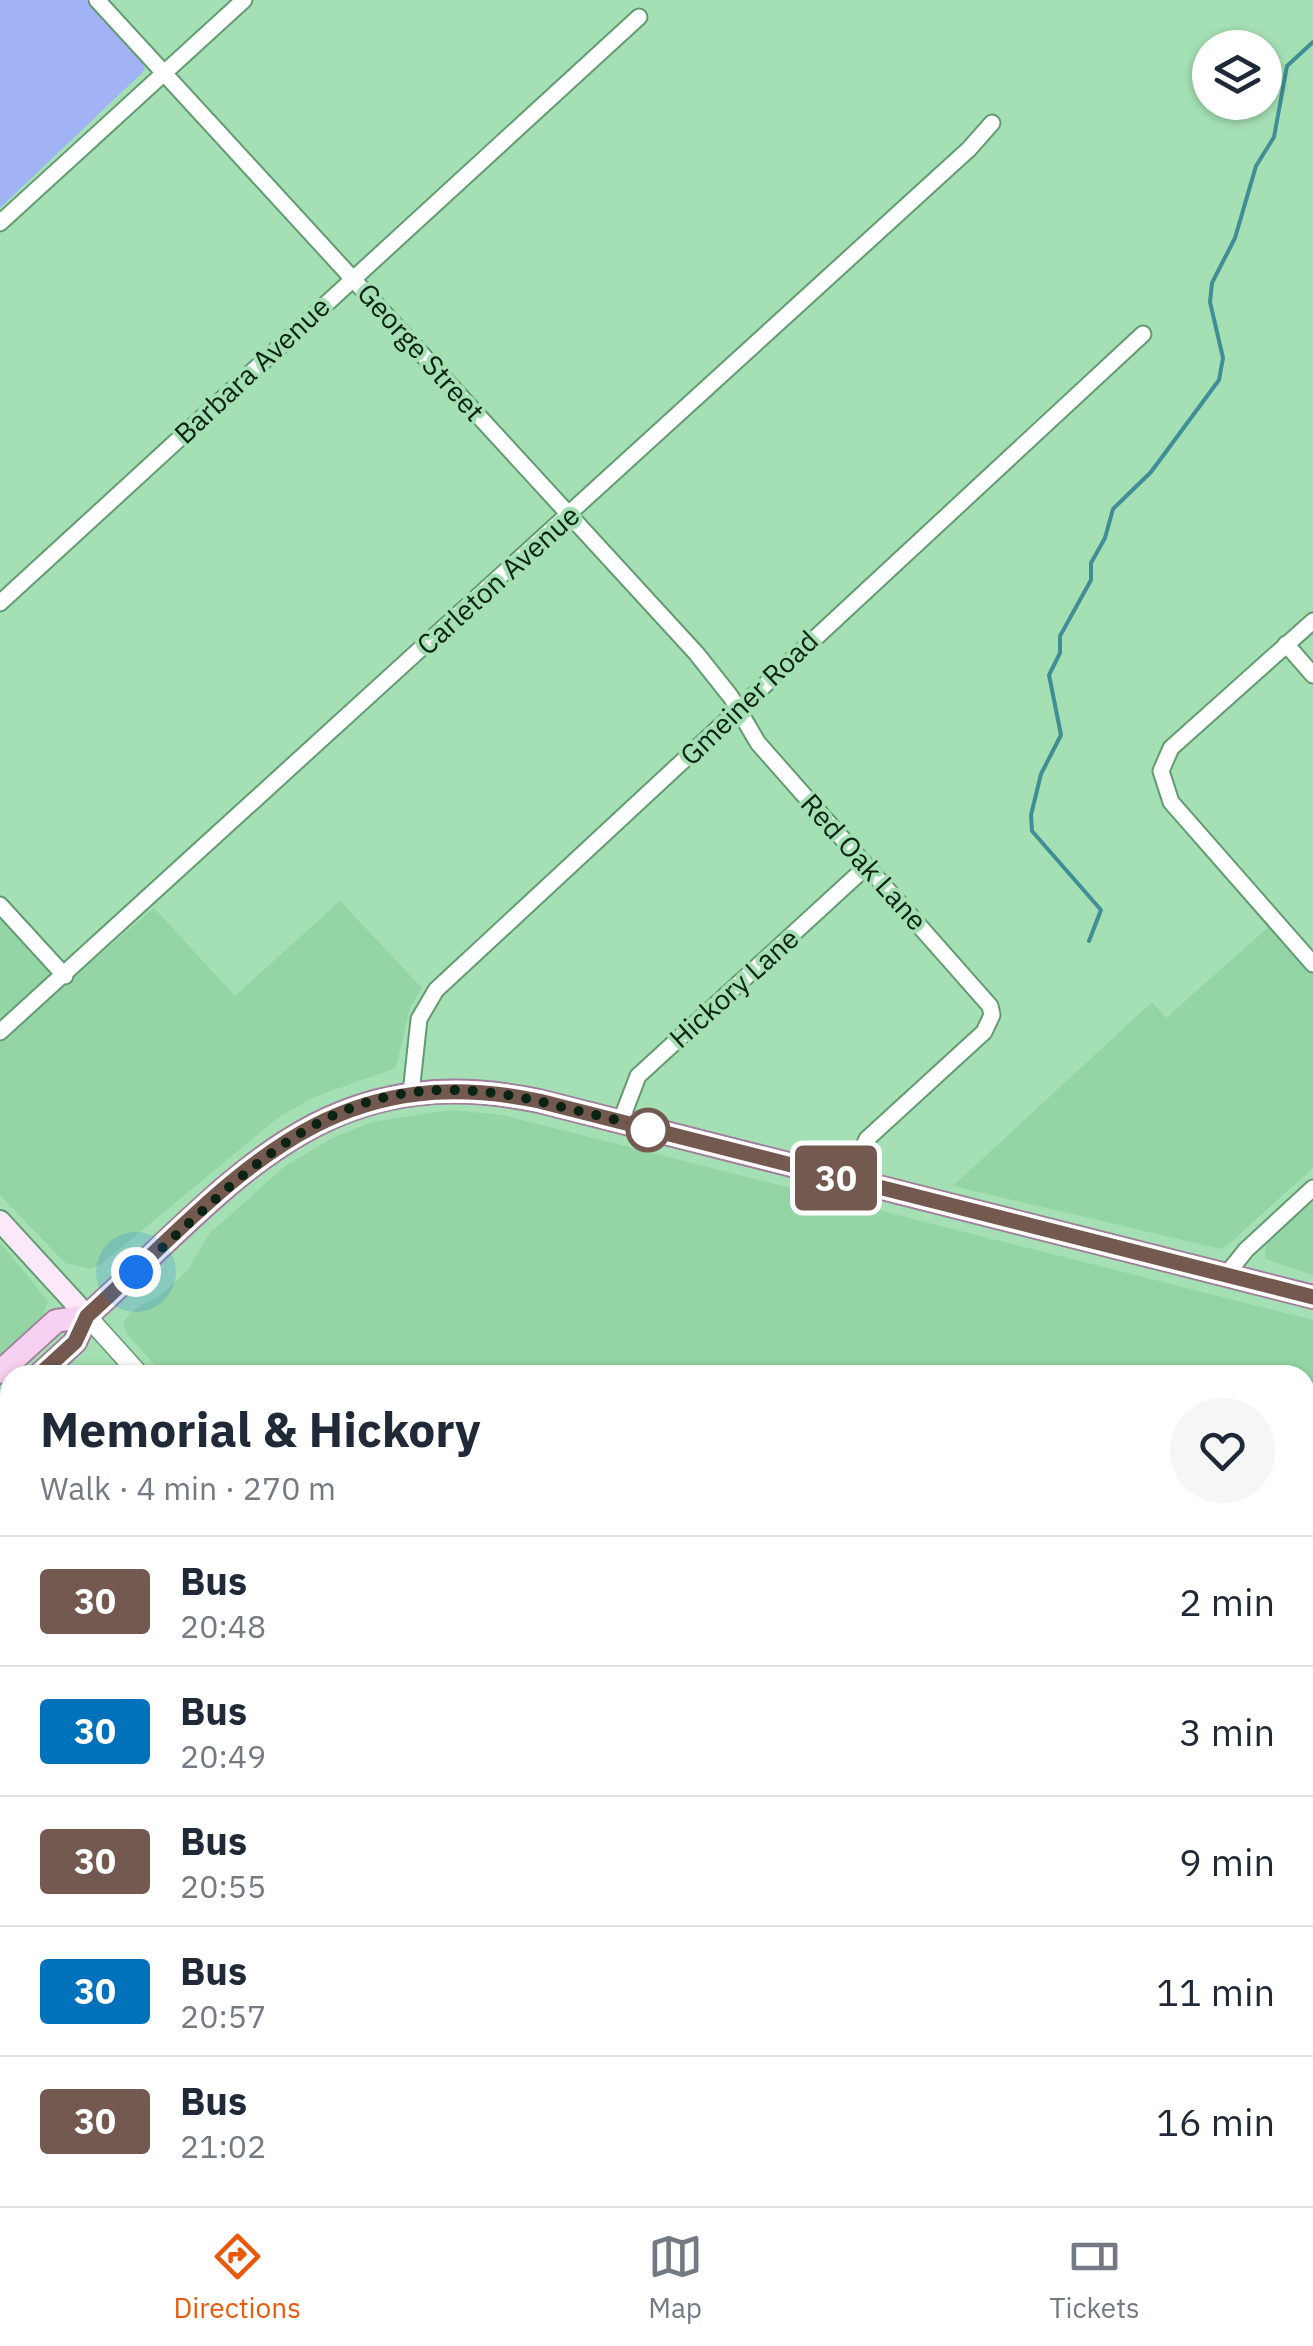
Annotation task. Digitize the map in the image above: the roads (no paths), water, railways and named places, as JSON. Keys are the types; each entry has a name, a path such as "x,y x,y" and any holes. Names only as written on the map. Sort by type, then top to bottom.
{"main road":[{"path":"50,1365 75,1342 87,1316 286,1139 340,1111 411,1094 507,1094 1313,1297"},
{"path":"0,1221 87,1316"},
{"path":"8,1365 56,1321 87,1316"}],"street":[{"name":"George Street","path":"97,0 718,679 736,709"},
{"path":"0,223 244,0"},
{"name":"Barbara Avenue","path":"0,603 352,277 640,18"},
{"name":"Carleton Avenue","path":"0,1032 970,149 992,123"},
{"name":"Gmeiner Road","path":"411,1094 419,1019 436,990 1143,334"},
{"path":"1313,621 1172,748 1161,771 1162,784 1171,802 1313,964"},
{"path":"1286,644 1313,675"},
{"name":"Red Oak Lane","path":"736,709 758,743 986,1000 992,1015 984,1032 867,1140 847,1181"},
{"name":"Hickory Lane","path":"620,1122 625,1100 638,1076 867,866"},
{"path":"0,906 65,976"},
{"path":"1226,1275 1246,1250 1313,1188"},
{"path":"87,1316 131,1365"}],"waterway":[{"path":"1089,941 1101,910 1032,831 1031,815 1041,774 1061,735 1049,675 1060,653 1060,636 1091,580 1091,563 1105,538 1113,509 1151,472 1219,380 1223,358 1210,302 1212,283 1235,238 1256,166 1274,137 1287,66 1313,42"}]}
